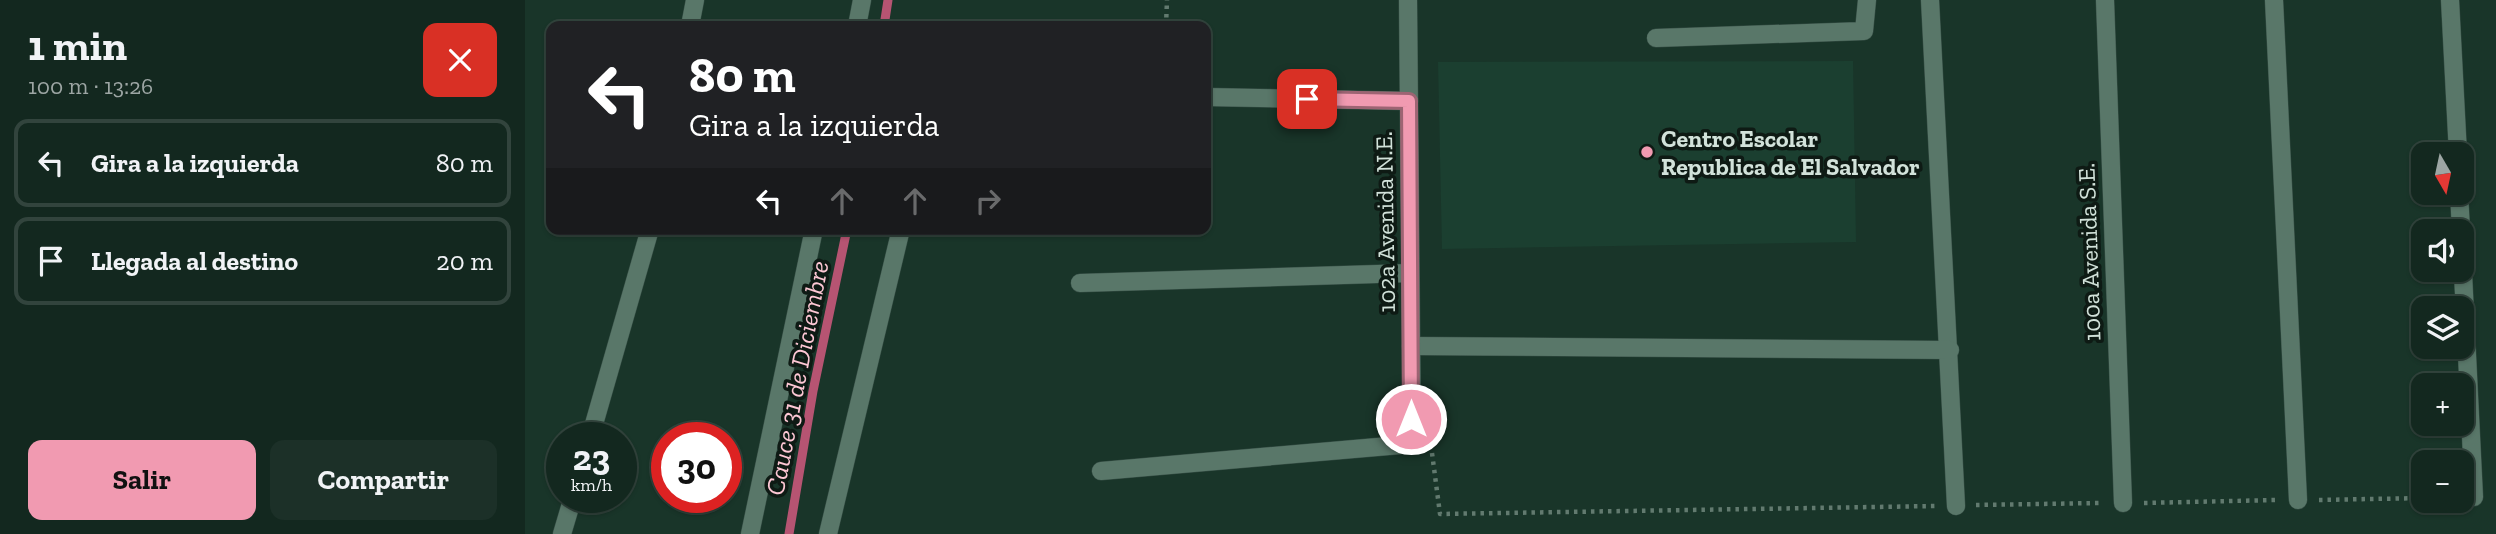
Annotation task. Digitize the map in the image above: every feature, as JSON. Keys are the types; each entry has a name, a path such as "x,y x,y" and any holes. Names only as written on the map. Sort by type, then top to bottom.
{"street":[{"path":"691,21 695,0"},
{"path":"858,21 862,0"},
{"name":"102a Avenida N.E.","path":"1408,0 1412,444"},
{"path":"1656,38 1864,30 1867,0"},
{"path":"1930,0 1957,506"},
{"name":"100a Avenida S.E.","path":"2105,0 2123,503"},
{"path":"2274,0 2298,500"},
{"path":"2450,0 2457,142"},
{"path":"1211,97 1409,101"},
{"path":"595,422 648,235"},
{"path":"750,534 813,235"},
{"path":"828,534 900,235"},
{"path":"1080,283 1410,273"},
{"path":"2463,282 2472,450"},
{"path":"1411,346 1950,350"},
{"path":"1101,471 1412,444"},
{"path":"562,534 568,513"}],"path":[{"path":"1166,21 1167,0"},
{"path":"1412,444 1431,443 1440,514"}],"shaded area":[{"name":"Centro Escolar Republica de El Salvador","path":"1853,61 1856,242 1442,249 1438,62"}],"waterway":[{"name":"Cauce 31 de Diciembre","path":"885,21 888,0"},
{"name":"Cauce 31 de Diciembre","path":"789,534 813,391 846,235"}],"place":[{"name":"Centro Escolar Republica de El Salvador","path":"1647,152"}],"route":[{"path":"1307,99 1409,101 1411,419"}]}
